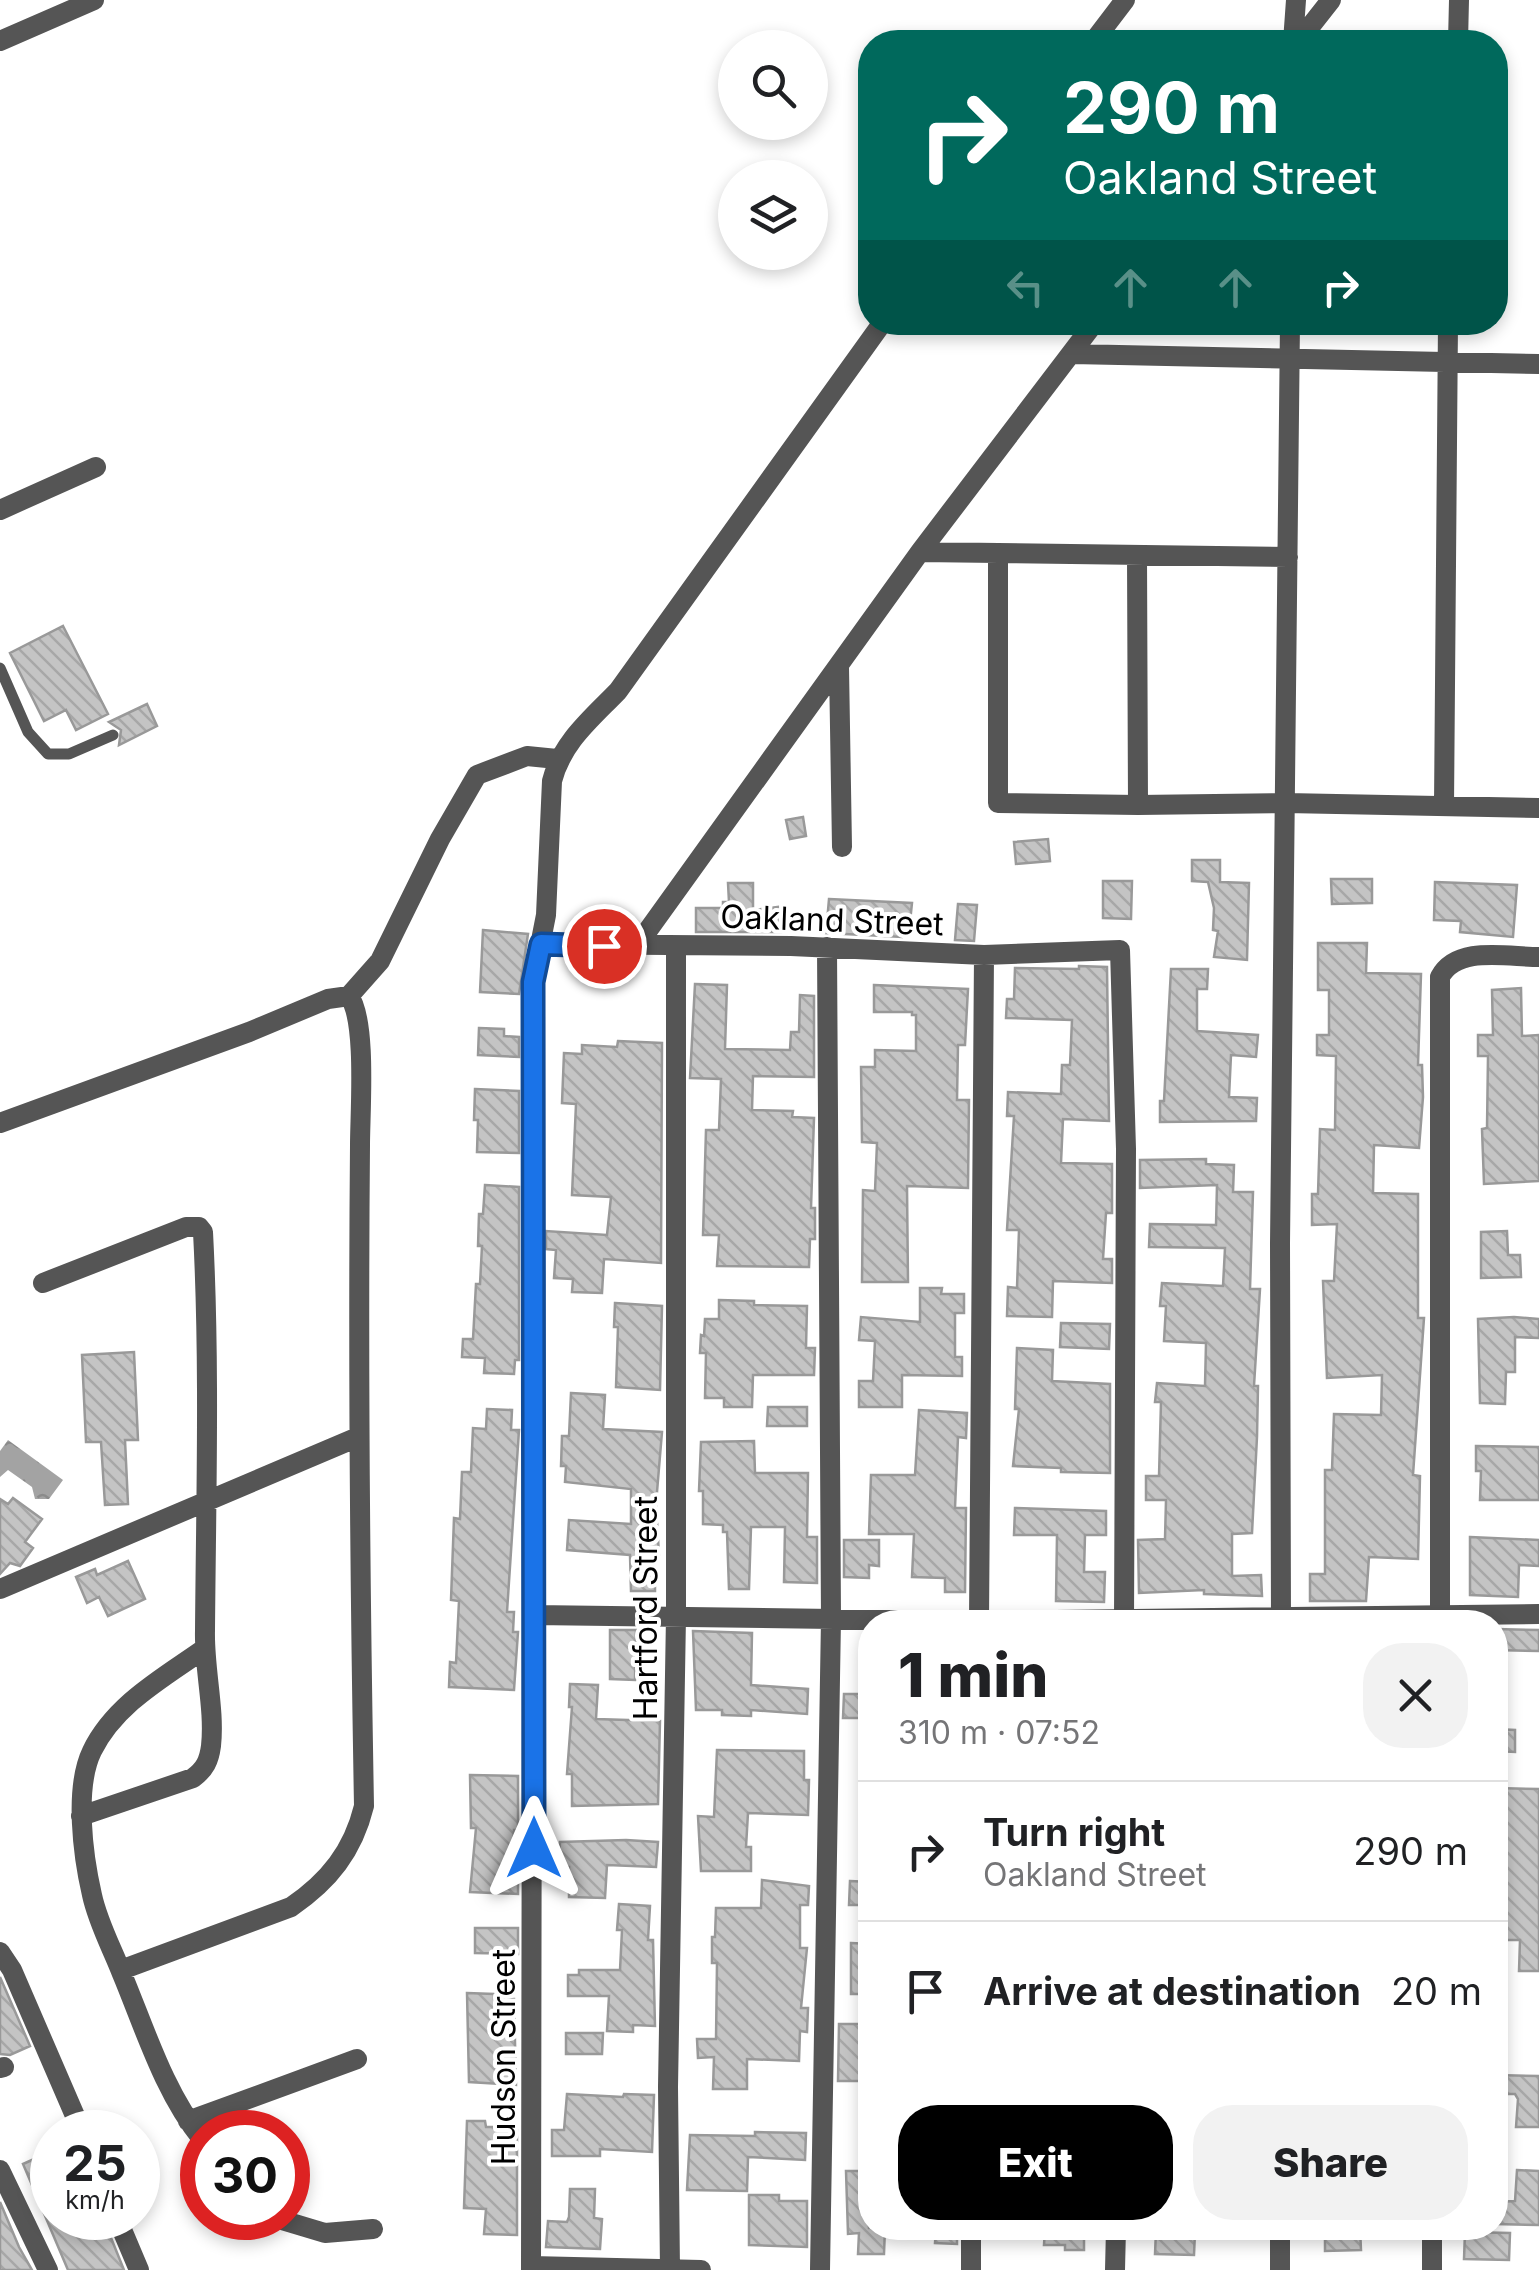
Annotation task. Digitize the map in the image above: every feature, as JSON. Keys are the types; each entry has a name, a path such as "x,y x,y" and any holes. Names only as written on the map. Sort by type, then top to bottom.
{"street":[{"path":"0,40 94,0"},
{"path":"1103,30 1126,0"},
{"path":"1295,30 1296,0"},
{"path":"1305,30 1331,0"},
{"path":"1458,30 1459,0"},
{"path":"0,1123 328,999 349,996 380,961 440,838 477,775 527,756 558,759 568,743 618,691 874,335"},
{"path":"636,947 920,552 1085,335"},
{"path":"1281,1610 1280,1243 1290,335"},
{"path":"1444,806 1448,335"},
{"path":"1072,354 1539,364"},
{"path":"0,510 96,467"},
{"path":"920,552 1288,557"},
{"path":"998,553 998,803 1539,808"},
{"path":"1137,555 1138,806"},
{"path":"839,666 842,847"},
{"name":"Hudson Street","path":"531,2268 533,982 546,915 552,780 558,759"},
{"name":"Oakland Street","path":"541,944 827,947 984,955 1120,950 1126,1149 1124,1610"},
{"name":"Hartford Street","path":"670,2269 668,2087 676,1616 676,947"},
{"path":"820,2270 831,1619 827,947"},
{"path":"980,1610 984,955"},
{"path":"1440,1610 1440,977 1446,966 1460,956 1539,957"},
{"path":"121,1970 291,1907 326,1880 350,1846 364,1806 358,1436 359,1024 349,996"},
{"path":"43,1284 186,1227 198,1227 203,1232 204,1650 212,1740 204,1770 81,1816"},
{"path":"0,1589 358,1436"},
{"path":"1508,1616 1539,1614"},
{"path":"534,1615 858,1620"},
{"path":"183,2110 102,1929 92,1895 81,1816 86,1764 99,1738 140,1693 204,1650"},
{"path":"0,1952 12,1970 72,2110"},
{"path":"218,2110 358,2059"},
{"path":"0,2170 46,2269"},
{"path":"310,2228 325,2233 374,2228"},
{"path":"127,2240 139,2270"},
{"path":"971,2270 972,2240"},
{"path":"1115,2270 1116,2240"},
{"path":"1280,2240 1280,2270"},
{"path":"1432,2240 1432,2270"},
{"path":"531,2268 701,2270"}],"lane":[{"path":"0,668 28,732 48,754 69,754 113,735"}],"water":[{"path":"8,1440 63,1480 49,1499 35,1499 32,1487 8,1470 0,1477 0,1451"}],"building":[{"path":"63,626 108,714 76,730 66,710 44,721 10,653"},
{"path":"147,704 157,726 119,745 121,730 109,722"},
{"path":"803,817 806,836 790,839 786,820"},
{"path":"1048,839 1050,861 1016,864 1014,842"},
{"path":"1192,860 1220,860 1220,882 1249,883 1247,960 1214,957 1218,931 1213,930 1214,908 1208,882 1192,881"},
{"path":"1331,879 1372,879 1372,903 1332,904"},
{"path":"1103,881 1132,881 1131,919 1103,918"},
{"path":"1435,882 1517,885 1513,937 1460,932 1461,921 1434,920"},
{"path":"728,883 753,883 753,910 778,907 781,932 696,932 696,908 723,908 723,902 729,902"},
{"path":"829,899 912,903 910,922 904,921 902,937 826,933"},
{"path":"958,904 977,905 974,941 955,940"},
{"path":"483,930 528,934 519,994 480,992"},
{"path":"1318,943 1367,943 1366,973 1421,974 1418,1065 1422,1065 1423,1097 1419,1148 1374,1145 1373,1193 1418,1194 1418,1318 1424,1318 1413,1475 1420,1476 1418,1559 1369,1557 1366,1601 1310,1601 1310,1574 1325,1574 1325,1470 1332,1470 1334,1414 1381,1415 1382,1375 1327,1378 1323,1281 1334,1281 1337,1224 1312,1225 1312,1194 1318,1194 1320,1129 1335,1130 1336,1056 1317,1055 1317,1035 1329,1035 1329,990 1318,990"},
{"path":"1107,967 1109,1121 1063,1119 1061,1163 1112,1164 1112,1213 1106,1213 1103,1259 1112,1259 1112,1283 1053,1281 1052,1317 1007,1316 1008,1287 1017,1288 1019,1230 1007,1230 1014,1116 1007,1116 1008,1092 1061,1094 1062,1065 1070,1065 1072,1020 1006,1018 1007,999 1014,999 1015,968"},
{"path":"1171,969 1208,969 1207,989 1197,989 1197,1031 1258,1035 1256,1057 1231,1055 1229,1097 1257,1098 1256,1121 1160,1122"},
{"path":"695,984 727,985 725,1049 790,1050 791,1032 799,1032 800,995 814,996 814,1077 753,1076 752,1110 793,1111 792,1117 814,1118 811,1208 815,1208 815,1239 810,1239 809,1267 717,1266 719,1235 703,1235 706,1130 719,1130 721,1079 690,1078"},
{"path":"874,985 968,989 965,1045 958,1045 957,1100 969,1100 968,1188 907,1186 908,1282 862,1282 863,1190 875,1191 877,1143 862,1142 861,1067 875,1067 875,1050 916,1051 916,1015 874,1012"},
{"path":"1521,988 1522,1036 1539,1035 1539,1181 1484,1184 1482,1129 1487,1128 1488,1056 1478,1056 1478,1035 1493,1035 1492,990"},
{"path":"479,1028 504,1029 504,1036 519,1037 519,1057 478,1055"},
{"path":"618,1041 662,1043 661,1263 604,1259 602,1293 572,1292 573,1279 554,1278 556,1250 546,1249 546,1231 607,1235 611,1197 572,1195 576,1104 562,1103 564,1053 582,1054 582,1045 617,1047"},
{"path":"475,1089 519,1091 519,1153 477,1152"},
{"path":"1206,1159 1206,1164 1234,1165 1233,1192 1253,1192 1250,1289 1260,1289 1252,1533 1232,1534 1232,1576 1261,1575 1262,1596 1204,1594 1204,1590 1139,1593 1138,1540 1165,1539 1166,1500 1146,1500 1146,1476 1159,1476 1161,1402 1155,1402 1157,1383 1205,1386 1206,1343 1164,1341 1166,1306 1160,1306 1162,1283 1223,1286 1225,1248 1149,1247 1150,1224 1216,1225 1217,1185 1140,1188 1140,1160"},
{"path":"485,1185 519,1187 519,1360 515,1360 514,1374 484,1373 485,1358 462,1357 463,1339 473,1339 482,1246 478,1246 479,1214 483,1214"},
{"path":"1507,1231 1508,1255 1520,1255 1521,1277 1481,1278 1481,1232"},
{"path":"920,1288 942,1288 941,1294 964,1294 964,1313 955,1313 955,1357 962,1357 962,1376 902,1375 902,1407 859,1407 859,1381 873,1381 875,1341 859,1340 861,1317 920,1322"},
{"path":"719,1300 807,1306 806,1348 815,1348 814,1375 753,1375 752,1407 724,1407 724,1398 705,1398 706,1353 700,1353 701,1335 704,1336 705,1319 719,1319"},
{"path":"615,1303 662,1306 660,1390 616,1387"},
{"path":"1478,1319 1539,1319 1539,1338 1515,1337 1515,1372 1506,1372 1505,1404 1480,1403"},
{"path":"1061,1323 1110,1324 1109,1349 1060,1347"},
{"path":"1017,1348 1053,1350 1052,1381 1110,1384 1110,1473 1013,1466 1019,1409 1015,1409"},
{"path":"134,1352 138,1440 125,1440 128,1504 105,1505 101,1442 86,1442 82,1355"},
{"path":"571,1393 605,1395 603,1429 662,1432 655,1591 631,1591 630,1555 567,1550 569,1520 631,1524 631,1489 565,1482 562,1436 569,1436"},
{"path":"768,1407 807,1407 807,1426 767,1426"},
{"path":"487,1409 512,1410 511,1430 519,1430 507,1612 514,1612 513,1632 518,1632 514,1690 449,1687 450,1662 456,1663 459,1601 451,1600 454,1518 460,1519 462,1472 471,1472 473,1428 486,1429"},
{"path":"919,1410 967,1413 966,1438 958,1437 955,1508 966,1508 965,1592 945,1592 945,1578 912,1577 914,1534 869,1534 871,1475 915,1475"},
{"path":"754,1441 755,1473 808,1473 807,1537 817,1537 817,1583 784,1582 785,1527 751,1527 749,1589 729,1589 727,1532 723,1532 723,1525 703,1524 703,1491 699,1491 701,1442"},
{"path":"1476,1446 1539,1447 1539,1500 1480,1500 1481,1471 1476,1471"},
{"path":"13,1498 42,1519 25,1542 33,1548 20,1566 10,1563 0,1574 0,1499 8,1504"},
{"path":"1015,1508 1106,1511 1106,1535 1085,1535 1084,1572 1105,1572 1104,1602 1056,1601 1057,1535 1014,1535"},
{"path":"1470,1537 1539,1540 1539,1566 1519,1565 1518,1597 1470,1595"},
{"path":"844,1540 879,1540 879,1566 869,1565 869,1578 844,1577"},
{"path":"128,1561 145,1599 108,1616 99,1597 87,1603 76,1577 95,1569 97,1575"},
{"path":"1508,1629 1539,1630 1539,1651 1508,1650"},
{"path":"610,1630 636,1630 635,1680 610,1679"},
{"path":"693,1631 752,1633 751,1685 808,1689 807,1714 751,1710 751,1716 722,1715 722,1710 696,1710"},
{"path":"570,1684 598,1685 596,1719 660,1721 658,1804 572,1806 572,1774 567,1774"},
{"path":"844,1694 858,1694 858,1718 843,1718"},
{"path":"1508,1730 1515,1730 1515,1752 1508,1752"},
{"path":"717,1750 804,1751 804,1780 809,1780 808,1815 748,1813 746,1847 751,1847 751,1871 701,1871 698,1816 714,1817"},
{"path":"470,1775 518,1776 518,1830 514,1830 512,1871 518,1871 518,1894 470,1892 476,1828 471,1828"},
{"path":"1508,1788 1539,1789 1539,1971 1519,1971 1520,1940 1508,1940"},
{"path":"560,1842 658,1842 656,1867 607,1865 605,1898 569,1897 569,1867 559,1867"},
{"path":"762,1880 809,1886 808,1905 800,1905 800,1948 807,1948 801,2008 808,2008 807,2032 800,2031 799,2061 747,2059 747,2089 713,2089 714,2057 698,2058 697,2039 716,2039 717,1963 712,1963 712,1937 716,1908 761,1908"},
{"path":"850,1881 858,1881 858,1905 849,1905"},
{"path":"619,1904 650,1906 648,1940 653,1940 655,2026 633,2025 633,2032 607,2031 609,1996 568,1996 568,1975 579,1975 579,1970 620,1970"},
{"path":"475,1928 518,1928 518,1954 475,1953"},
{"path":"851,1943 858,1943 858,1994 851,1994"},
{"path":"0,1977 30,2046 10,2055 0,2054"},
{"path":"467,1993 514,1999 516,2085 469,2082"},
{"path":"839,2024 858,2024 858,2081 838,2081"},
{"path":"566,2033 603,2033 602,2054 566,2054"},
{"path":"1508,2075 1539,2076 1539,2127 1516,2127 1515,2094 1508,2094"},
{"path":"567,2094 654,2095 652,2152 600,2149 600,2156 552,2156 552,2130 564,2130"},
{"path":"467,2121 485,2121 486,2127 517,2127 517,2235 484,2234 486,2209 464,2208"},
{"path":"755,2132 806,2133 805,2160 748,2157 747,2191 687,2190 690,2135 755,2136"},
{"path":"30,2161 30,2180 23,2164"},
{"path":"1517,2170 1539,2171 1539,2225 1508,2224 1508,2201 1515,2201"},
{"path":"846,2171 858,2171 858,2233 848,2234"},
{"path":"570,2189 595,2189 594,2218 602,2219 600,2249 546,2247 548,2221 567,2222"},
{"path":"749,2195 779,2195 779,2201 807,2201 807,2247 749,2245"},
{"path":"0,2202 19,2247 32,2270 0,2270"},
{"path":"1510,2233 1509,2260 1464,2259 1465,2240 1508,2240"},
{"path":"55,2240 112,2240 124,2270 68,2270"},
{"path":"859,2240 885,2240 884,2254 858,2254"},
{"path":"935,2240 957,2240 957,2244"},
{"path":"1044,2240 1084,2240 1084,2250 1065,2250 1065,2245 1044,2245"},
{"path":"1156,2240 1195,2240 1194,2255 1155,2254"},
{"path":"1325,2240 1361,2240 1361,2250 1325,2251"}],"route":[{"path":"534,1848 533,982 541,944 604,946"}]}
